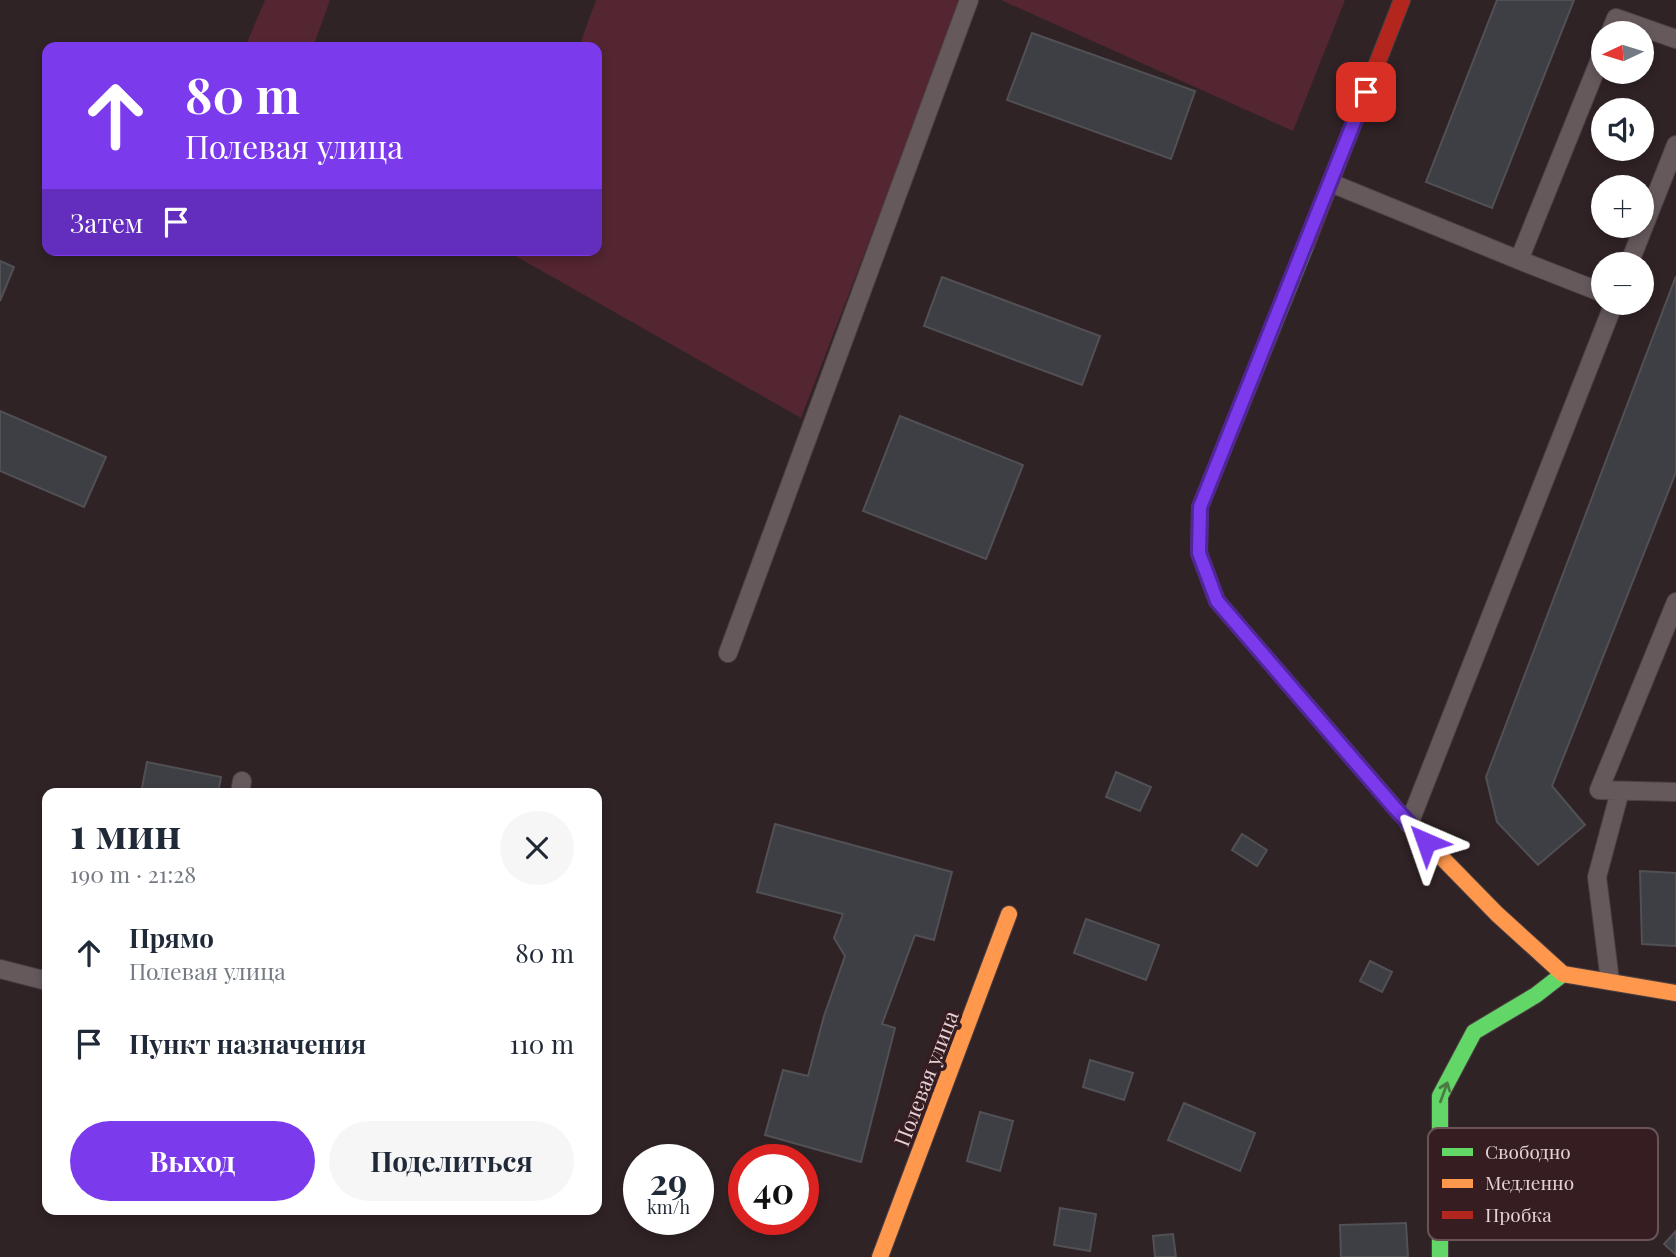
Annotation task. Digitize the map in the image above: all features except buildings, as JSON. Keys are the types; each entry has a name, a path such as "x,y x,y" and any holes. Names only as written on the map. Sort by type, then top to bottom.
{"street":[{"path":"1402,0 1200,507 1199,553 1217,601 1409,824 1497,914 1563,975 1676,993"},
{"name":"Полевая улица","path":"880,1257 1009,914"},
{"path":"1440,1128 1440,1096 1474,1032 1536,995 1563,975"}],"lane":[{"path":"728,653 968,0"},
{"path":"1654,31 1676,39"},
{"path":"1519,260 1591,82"},
{"path":"1634,252 1676,145"},
{"path":"1331,183 1591,288"},
{"path":"1409,824 1609,315"},
{"path":"1676,602 1599,790 1676,792"},
{"path":"1610,981 1597,877 1620,791"},
{"path":"0,969 42,980"}],"shaded area":[{"path":"265,0 330,0 315,42 247,42"},
{"path":"596,0 962,0 801,418 516,256 602,256 602,42 581,42"},
{"path":"1001,0 1345,0 1293,131"}],"traffic: fast":[{"path":"1230,616 1217,601 1199,553 1200,507 1306,245"},
{"path":"1440,1128 1440,1096 1474,1032 1536,995 1563,974"},
{"path":"1440,1240 1440,1257"}],"traffic: slow":[{"path":"1230,616 1409,824 1497,914 1563,974 1676,993"},
{"path":"880,1257 1009,914"}],"traffic: jam":[{"path":"1306,245 1402,0"}],"route":[{"path":"1366,92 1200,507 1199,553 1217,601 1426,842"}]}
